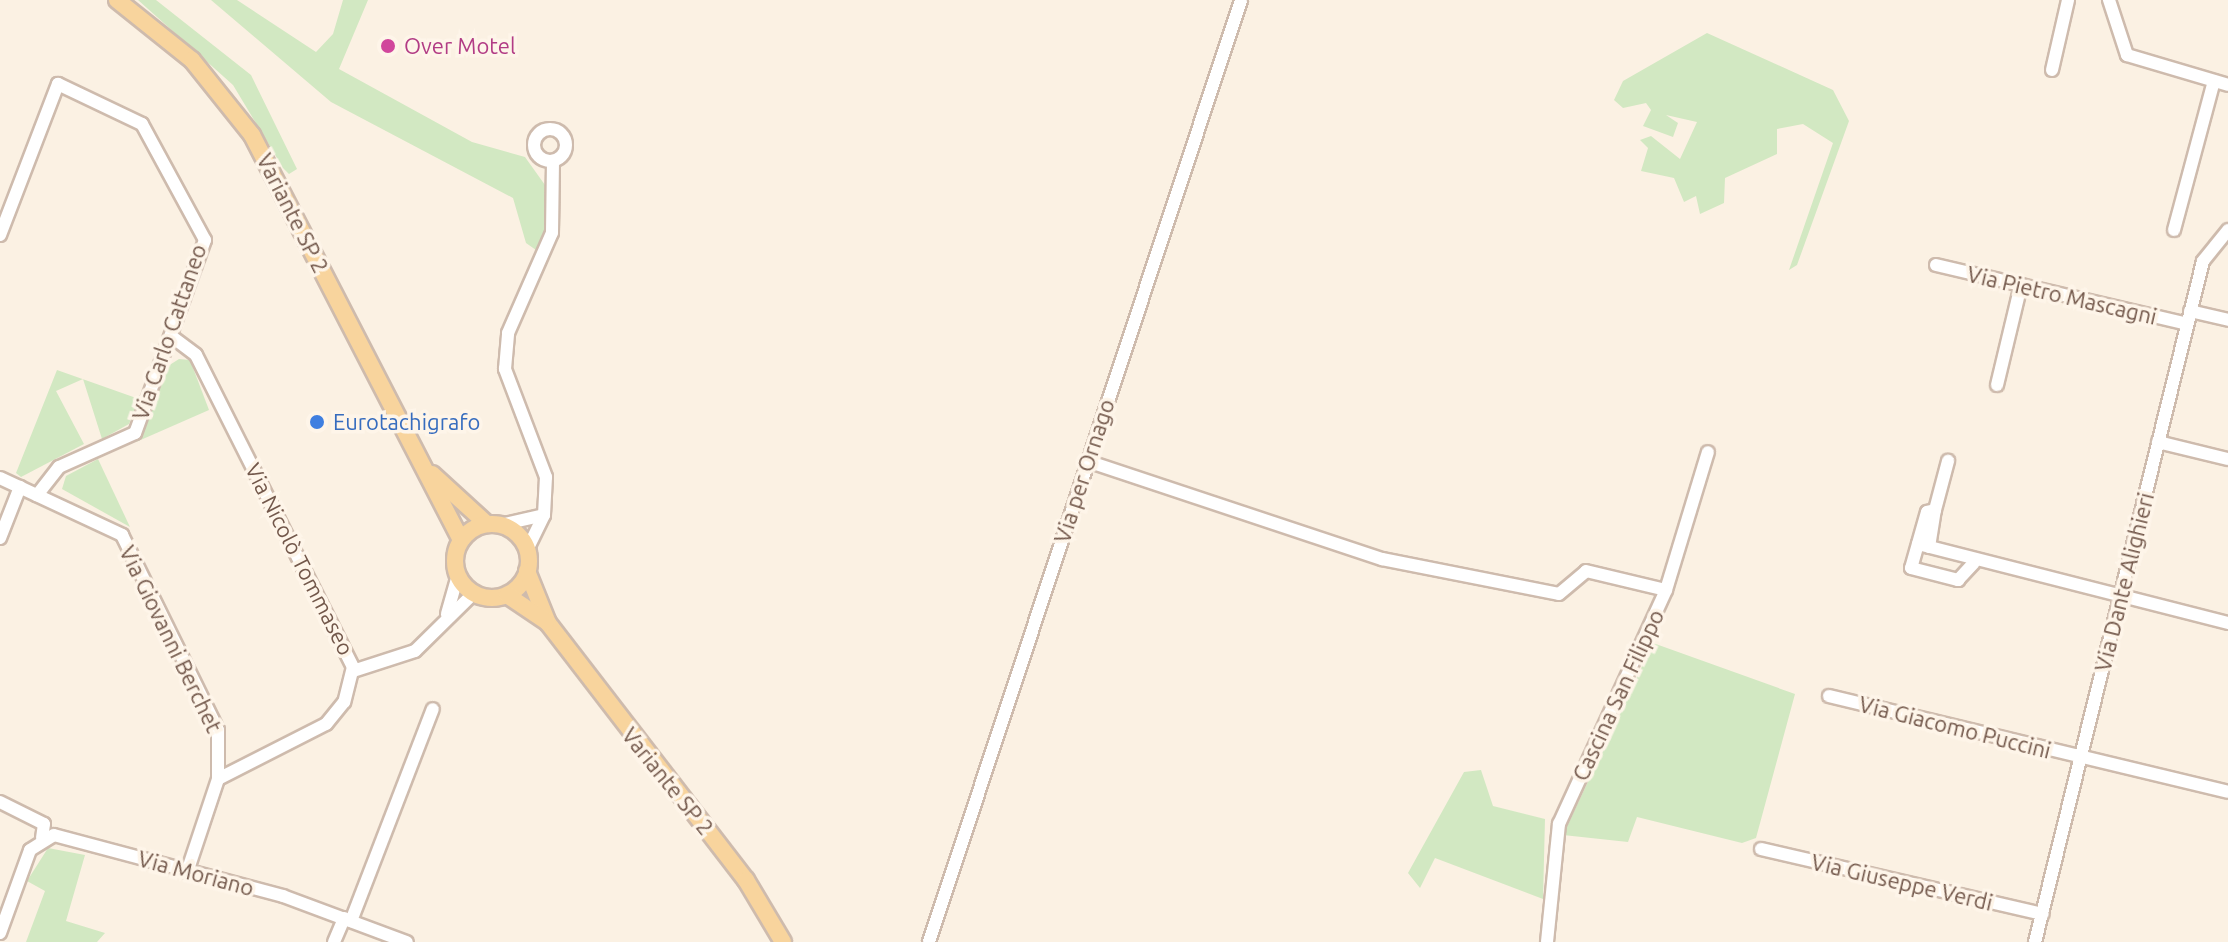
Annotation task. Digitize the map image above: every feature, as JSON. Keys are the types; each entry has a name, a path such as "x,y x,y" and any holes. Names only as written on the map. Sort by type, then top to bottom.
{"main road":[{"name":"Variante SP 2","path":"117,0 192,60 252,135 461,540"},
{"name":"Variante SP 2","path":"420,463 527,550 527,571 548,623 746,880 783,942"},
{"path":"493,525 461,540 458,575 474,593 507,595 527,571"},
{"name":"Variante SP 2","path":"507,595 548,623"}],"street":[{"name":"Via per Ornago","path":"929,942 1241,0"},
{"path":"2052,70 2068,0"},
{"path":"2109,0 2127,55 2228,85"},
{"path":"2174,230 2214,81"},
{"name":"Via Carlo Cattaneo","path":"0,235 58,84 142,124 205,240 135,433 59,467 37,495"},
{"path":"527,550 544,515 546,477 507,382 508,333 552,233 553,161"},
{"name":"Via Dante Alighieri","path":"2035,942 2190,311 2206,252 2228,230"},
{"name":"Via Pietro Mascagni","path":"1936,265 2187,324"},
{"path":"1997,385 2021,285"},
{"path":"2190,311 2228,320"},
{"name":"Via Nicolò Tommaseo","path":"171,336 196,355 353,669 344,702 326,724 218,779"},
{"path":"2158,442 2228,459"},
{"name":"Cascina San Filippo","path":"1547,942 1559,824 1666,590 1708,452"},
{"path":"1087,461 1382,559 1559,594 1586,571 1666,590"},
{"path":"1948,461 1924,545 1911,568 1958,580 1974,563"},
{"name":"Via Giovanni Berchet","path":"0,478 122,535 218,730 218,779 190,872"},
{"path":"0,538 20,487"},
{"path":"493,525 544,515"},
{"path":"1924,545 1974,563 2228,623"},
{"path":"446,616 458,575"},
{"path":"353,669 415,651 446,616 474,593"},
{"name":"Via Giacomo Puccini","path":"1829,696 2228,792"},
{"path":"334,942 347,919 433,709"},
{"path":"0,802 44,824 42,838 30,850 0,933"},
{"name":"Via Moriano","path":"42,838 58,836 190,872 347,919 407,942"},
{"name":"Via Giuseppe Verdi","path":"1761,849 2043,914"}],"green space":[{"path":"138,0 156,0 251,75 297,169 289,174 283,168 233,85"},
{"path":"211,0 237,0 316,52 333,34 343,0 368,0 339,69 472,142 525,157 550,192 543,245 536,250 526,243 513,198 331,102"},
{"path":"1707,33 1833,90 1849,121 1797,265 1789,270 1833,143 1803,124 1777,129 1777,154 1725,178 1724,203 1700,214 1696,196 1684,202 1674,178 1641,171 1648,148 1640,140 1651,136 1680,159 1697,122 1666,115 1678,123 1673,137 1643,126 1651,110 1646,103 1623,108 1614,100 1623,81"},
{"path":"179,359 190,360 209,410 136,442 168,366"},
{"path":"57,370 83,379 56,391 84,444 21,477 16,473"},
{"path":"83,379 139,399 129,424 102,439"},
{"path":"98,459 130,527 62,489 66,476"},
{"path":"1653,643 1795,694 1756,838 1742,843 1637,817 1628,842 1563,835"},
{"path":"1481,770 1493,806 1545,819 1543,899 1435,858 1420,888 1408,873 1464,772"},
{"path":"48,848 85,855 66,921 105,933 97,942 26,942 45,891 27,881"}],"place":[{"name":"Over Motel","path":"388,46"},
{"name":"Eurotachigrafo","path":"317,422"}]}
